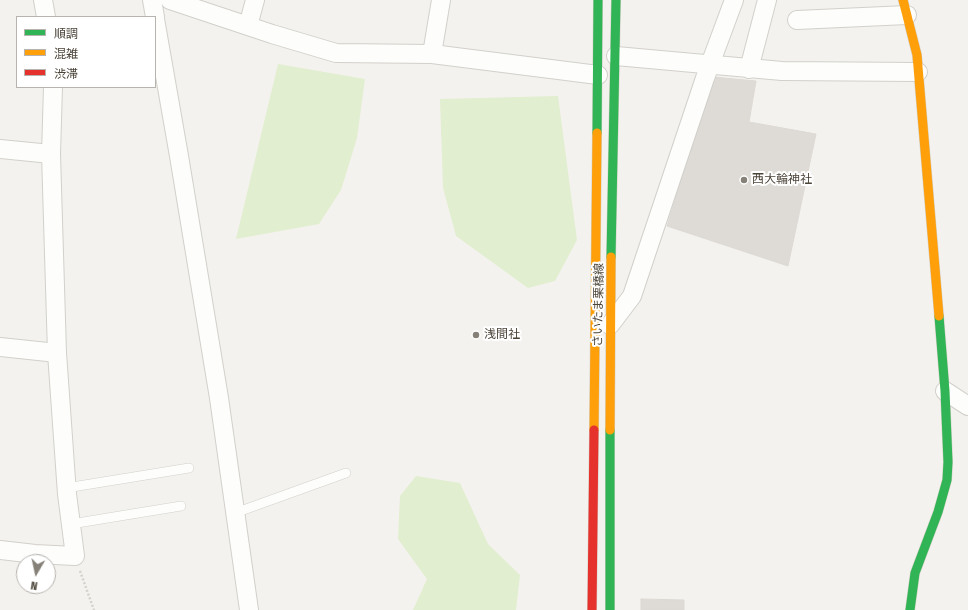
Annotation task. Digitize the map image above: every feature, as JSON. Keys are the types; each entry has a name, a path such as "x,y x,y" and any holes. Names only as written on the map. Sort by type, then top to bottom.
{"main road":[{"name":"さいたま栗橋線","path":"592,610 598,0"},
{"name":"さいたま栗橋線","path":"610,610 610,325 616,0"},
{"path":"905,8 917,55 945,391 948,462 947,480 938,512 915,573 910,610"}],"street":[{"path":"43,0 46,16"},
{"path":"152,0 155,16"},
{"path":"170,0 336,53 432,54 598,75"},
{"path":"248,26 255,0"},
{"path":"432,54 441,0"},
{"path":"610,325 632,296 709,66 734,0"},
{"path":"749,69 767,0"},
{"path":"797,20 905,8"},
{"path":"156,24 215,374 249,610"},
{"path":"616,56 782,72 918,72"},
{"path":"0,550 75,556 66,488 57,353 51,154 54,88"},
{"path":"0,149 51,154"},
{"path":"0,347 57,353"},
{"path":"945,391 968,406"}],"lane":[{"path":"66,488 189,468"},
{"path":"235,513 346,473"},
{"path":"70,524 181,506"}],"path":[{"path":"75,556 94,610"}],"green space":[{"path":"278,64 365,79 357,138 341,190 319,224 236,239"},
{"path":"558,96 577,240 555,281 528,288 456,236 443,188 440,99"},
{"path":"416,476 460,483 488,544 520,575 516,610 413,610 427,579 398,539 400,496"}],"building":[{"name":"西大輪神社","path":"713,77 756,81 749,122 816,134 788,266 667,226"},
{"path":"641,599 684,600 684,610 641,610"}],"traffic: fast":[{"path":"597,133 598,0"},
{"path":"611,257 616,0"},
{"path":"910,610 915,573 938,512 947,480 948,462 945,391 939,316"},
{"path":"610,430 610,610"}],"traffic: slow":[{"path":"903,0 917,55 939,316"},
{"path":"594,430 597,133"},
{"path":"610,430 611,257"}],"traffic: jam":[{"path":"592,610 594,430"}],"place":[{"name":"西大輪神社","path":"744,180"},
{"name":"浅間社","path":"476,335"}]}
